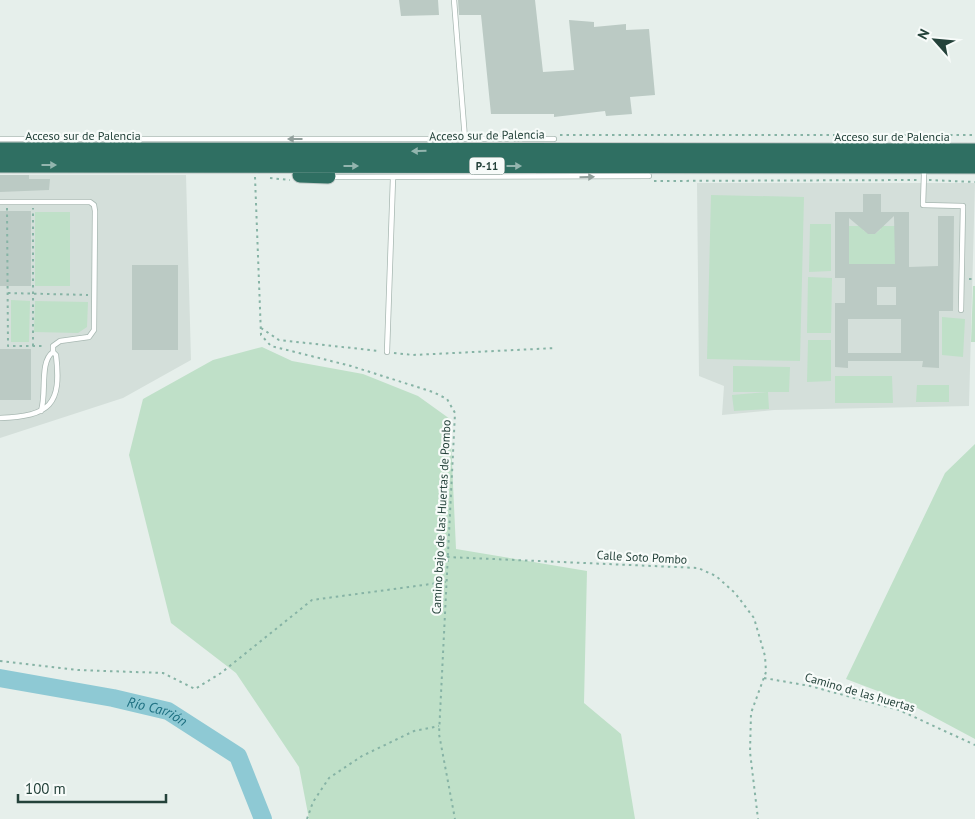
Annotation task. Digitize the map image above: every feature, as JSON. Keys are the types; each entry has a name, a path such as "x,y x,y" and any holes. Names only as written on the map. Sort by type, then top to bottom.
{"highway":[{"path":"554,139 652,144 709,151 761,143 975,140"},
{"name":"Acceso sur de Palencia","path":"0,150 975,150"},
{"name":"P-11","path":"0,165 975,166"},
{"path":"217,166 255,172 328,176"},
{"path":"649,176 714,174 753,166"},
{"path":"771,166 818,174 975,175"}],"lane":[{"path":"454,0 465,139"},
{"path":"0,139 554,139"},
{"path":"924,174 923,205 963,206 961,310"},
{"path":"328,176 392,178 649,176"},
{"path":"387,352 392,178"},
{"path":"0,202 90,202 94,205 94,330 89,337 60,341 46,356 45,399 41,411"},
{"path":"0,418 18,417 41,411 51,404 56,396 57,360 56,354 52,349"}],"path":[{"path":"255,172 261,328 279,340 413,356 556,348"},
{"path":"7,202 8,346 33,346 52,349"},
{"path":"33,202 33,346"},
{"path":"8,293 94,295"},
{"name":"Camino bajo de las Huertas de Pombo","path":"261,328 261,335 271,346 351,366 433,392 447,399 455,414 439,726 455,819"},
{"name":"Calle Soto Pombo","path":"447,557 698,568 716,576 735,593 754,618 765,656 764,678 751,713 750,752 758,819"},
{"path":"0,661 78,670 163,673 195,689 221,673 312,600 446,582"},
{"name":"Camino de las huertas","path":"764,678 810,686 899,710 975,745"},
{"path":"307,819 313,802 328,778 362,756 414,731 439,726"}],"shaded area":[{"path":"0,175 186,175 191,360 123,398 0,438"},
{"path":"697,183 975,183 969,406 774,410 722,415 724,386 699,376"}],"green space":[{"path":"711,195 804,197 800,361 707,359"},
{"path":"35,212 70,212 70,286 35,286"},
{"path":"810,224 831,224 831,271 809,272"},
{"path":"849,226 863,226 863,230 869,234 875,234 881,229 881,226 895,226 895,264 849,264"},
{"path":"808,277 832,278 831,333 807,333"},
{"path":"973,286 975,286 975,342 971,342"},
{"path":"11,300 30,301 29,342 11,342"},
{"path":"35,301 88,302 87,327 78,333 34,332"},
{"path":"942,317 965,319 963,357 942,355"},
{"path":"808,340 831,340 831,381 807,382"},
{"path":"262,347 292,361 363,374 418,396 450,419 456,549 587,571 584,703 621,734 635,819 309,819 299,767 236,673 171,623 129,455 143,399 213,360"},
{"path":"733,366 790,367 789,392 768,392 769,409 734,411 732,395 767,392 733,392"},
{"path":"835,376 892,376 893,403 835,403"},
{"path":"917,385 949,385 949,402 916,402"},
{"path":"975,444 975,739 904,701 846,679 945,473"}],"building":[{"path":"399,0 438,0 439,15 401,16"},
{"path":"458,0 535,0 543,72 574,70 569,20 594,22 594,27 626,24 626,30 649,29 655,95 630,97 632,114 606,116 605,111 554,117 554,114 491,114 481,15 459,15"},
{"path":"0,175 29,175 29,179 50,179 49,190 0,192"},
{"path":"863,194 881,194 881,212 909,212 909,267 938,266 938,216 954,216 953,311 939,311 939,368 922,367 923,361 848,361 848,368 835,367 835,303 845,303 845,278 835,278 835,212 863,212","holes":["894,216 895,264 849,264 849,218 868,234 875,234","877,287 896,287 896,305 877,305","848,319 901,319 901,353 848,353"]},
{"path":"0,211 31,211 31,286 0,286"},
{"path":"132,265 178,265 178,350 132,350"},
{"path":"0,349 31,349 31,400 0,400"}],"waterway":[{"name":"Río Carrión","path":"0,678 113,698 168,711 238,756 263,819"}]}
